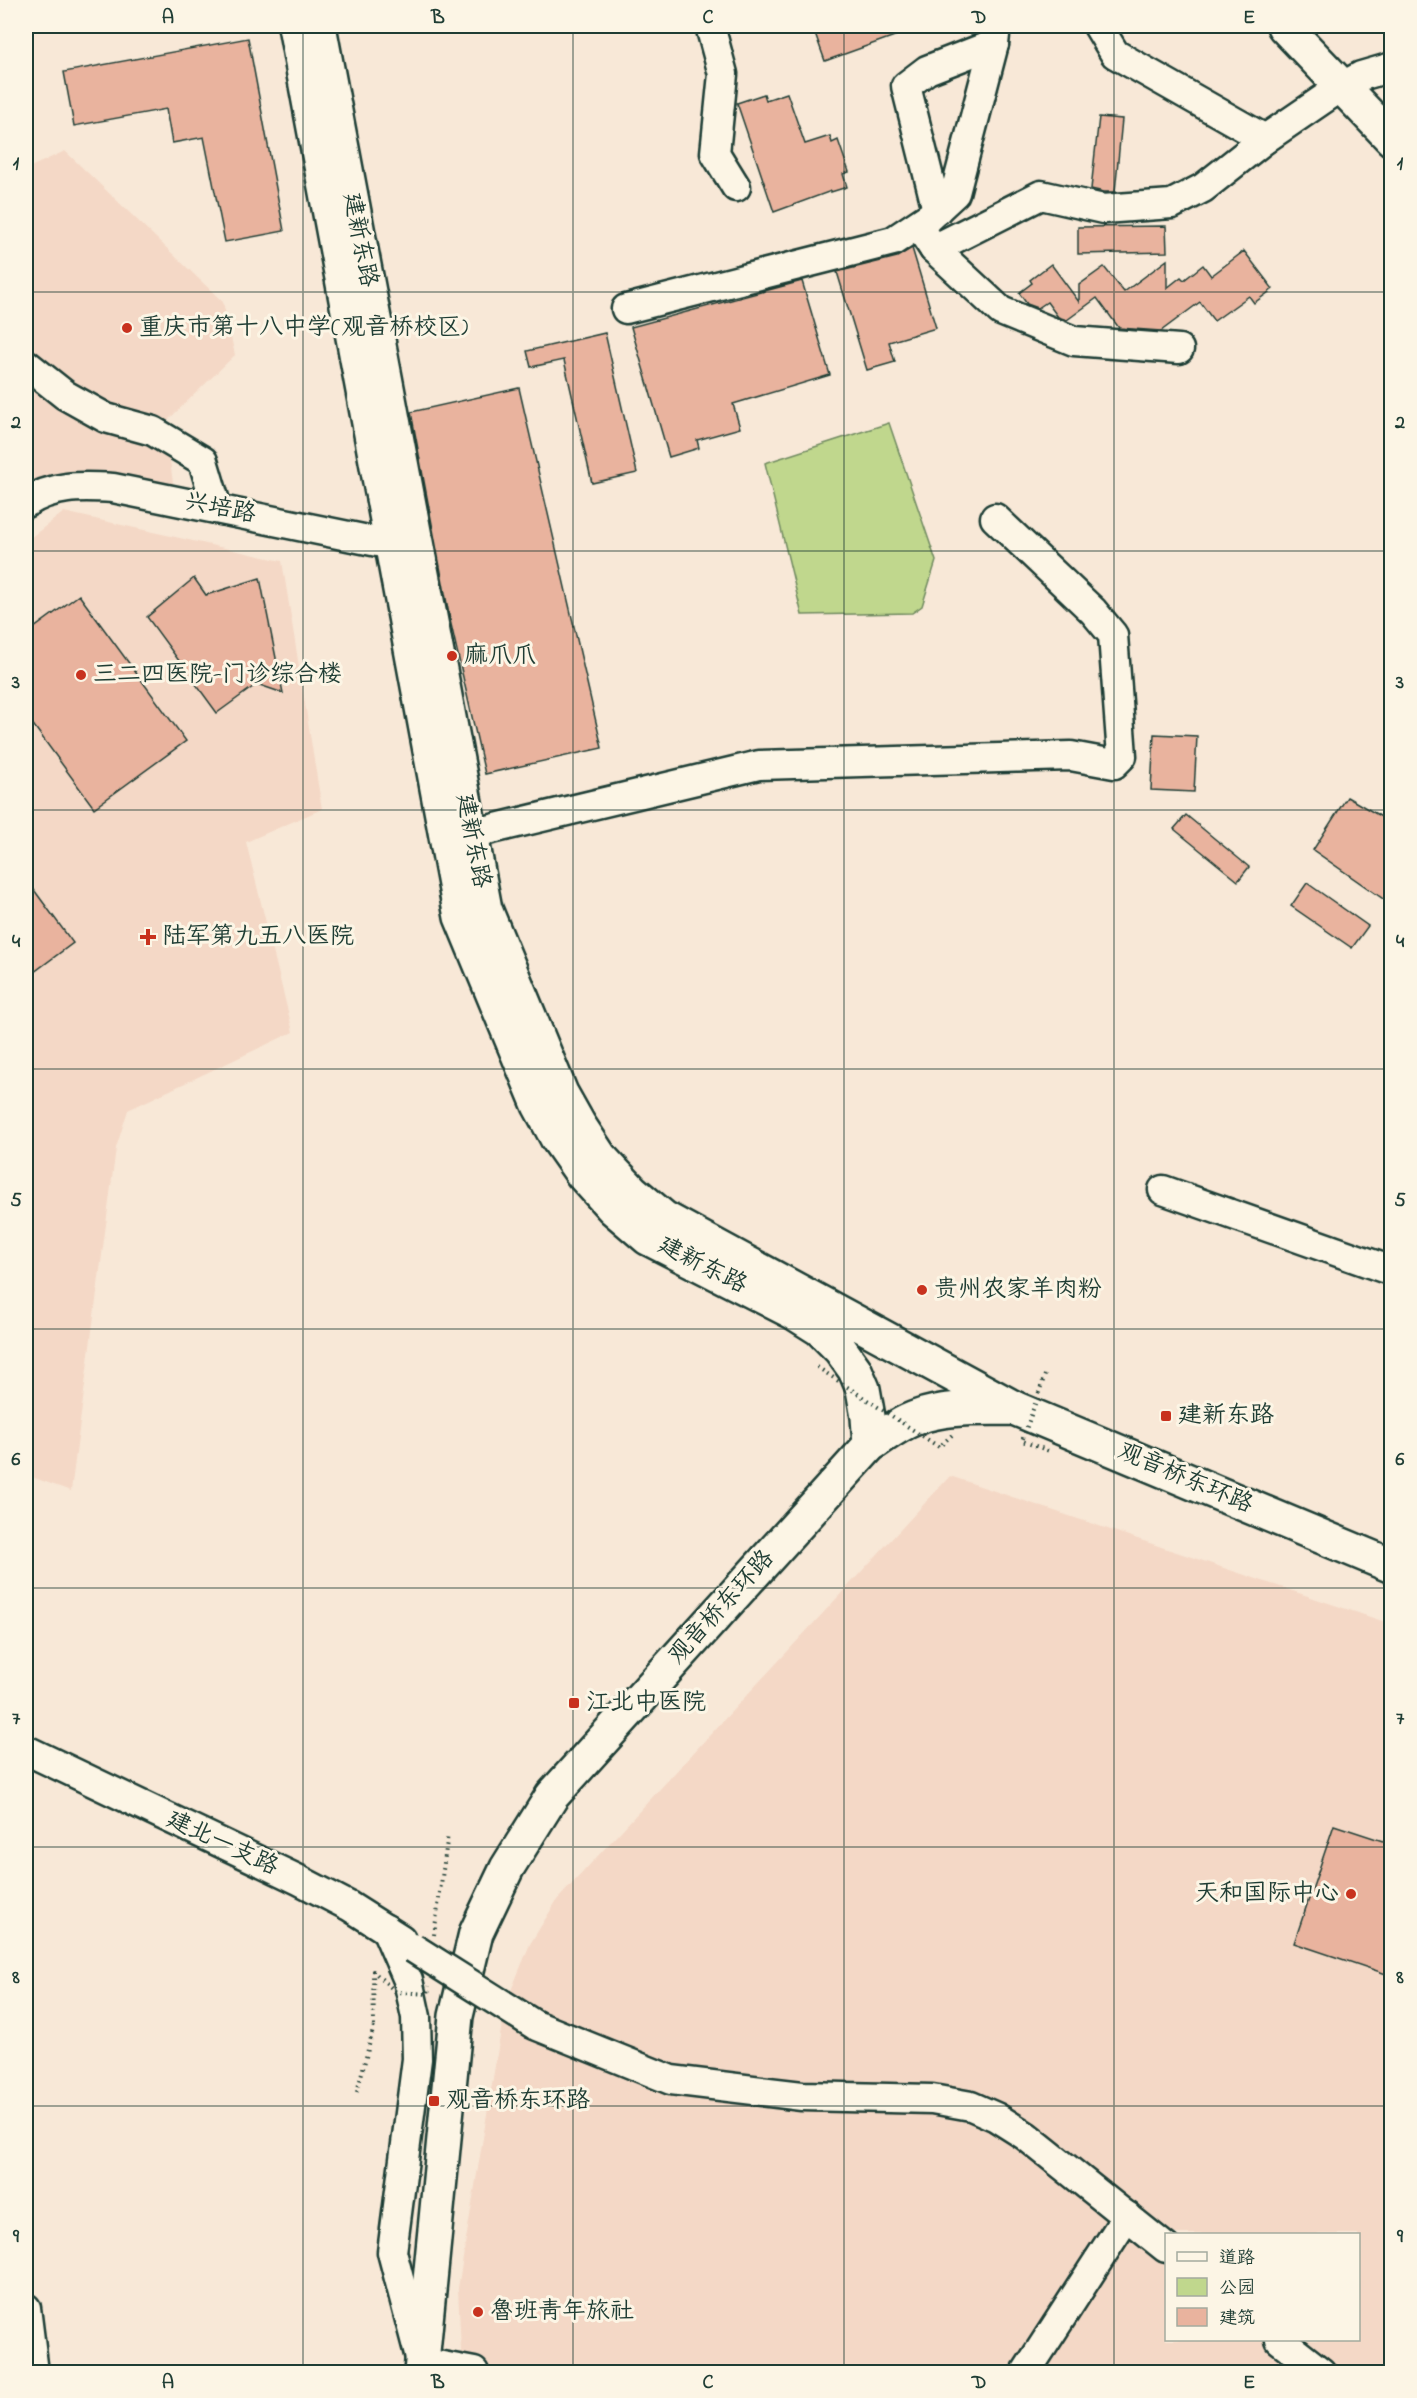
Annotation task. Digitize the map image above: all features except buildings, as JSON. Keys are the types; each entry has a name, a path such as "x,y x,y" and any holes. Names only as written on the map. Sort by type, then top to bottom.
{"main road":[{"name":"建新东路","path":"295,26 403,547 471,834 485,909 561,1093 600,1157 632,1191 664,1218 1014,1408"},
{"name":"建新东路","path":"318,26 461,917 539,1105 557,1138 583,1175 613,1208 648,1238 793,1312 820,1329 840,1349 855,1370 868,1417 870,1445"},
{"path":"1284,26 1351,82 1392,109"},
{"path":"1312,26 1392,139"},
{"name":"观音桥东环路","path":"421,2367 456,2016 476,1933 507,1868 552,1796 870,1445 919,1416 959,1409 1014,1408 1392,1566"}],"street":[{"path":"710,26 723,74 715,153 736,187"},
{"path":"1098,26 1115,54 1265,139"},
{"path":"626,309 893,241 927,217 955,193 995,35"},
{"path":"995,35 927,70 906,86 934,249 1001,311 1074,341 1179,349"},
{"path":"934,249 1041,195 1103,209 1172,204 1203,188 1265,139 1351,82 1392,67"},
{"path":"26,364 65,395 106,418 153,431 203,461 217,508"},
{"name":"兴培路","path":"26,503 52,489 82,486 112,488 403,547"},
{"path":"471,834 759,765 1071,756 1114,764 1122,756 1113,635 1093,611 995,518"},
{"path":"1163,1190 1392,1271"},
{"name":"建北一支路","path":"26,1750 299,1880 349,1906 386,1929 423,1943 535,2025 671,2080 802,2096 932,2099 971,2106 996,2117 1026,2136 1165,2246"},
{"path":"386,1929 408,1980 416,2017 417,2059 392,2252 421,2367 474,2373"},
{"path":"1026,2373 1127,2216"},
{"path":"26,2308 34,2373"},
{"path":"1281,2341 1321,2373"}],"path":[{"path":"817,1367 939,1447 953,1434"},
{"path":"1046,1375 1022,1441 1052,1452"},
{"path":"423,1943 448,1834"},
{"path":"357,2092 374,2026 373,1971 396,1992 428,1994 429,1983"}],"shaded area":[{"name":"重庆市第十八中学(观音桥校区)","path":"65,151 223,302 235,355 165,423 174,490 26,493 26,169"},
{"name":"陆军第九五八医院","path":"64,512 282,561 322,809 246,842 293,1032 128,1110 116,1148 71,1491 26,1475 26,541"},
{"path":"950,1476 1391,1624 1391,2372 462,2372 458,2288 502,2024 512,1988 530,1944 557,1900"}],"green space":[{"path":"889,423 936,561 922,606 912,613 802,615 765,463"}],"place":[{"name":"重庆市第十八中学(观音桥校区)","path":"127,328"},
{"name":"麻爪爪","path":"452,656"},
{"name":"三二四医院-门诊综合楼","path":"81,675"},
{"name":"陆军第九五八医院","path":"148,937"},
{"name":"贵州农家羊肉粉","path":"922,1290"},
{"name":"建新东路","path":"1166,1416"},
{"name":"江北中医院","path":"574,1703"},
{"name":"天和国际中心","path":"1351,1894"},
{"name":"观音桥东环路","path":"434,2101"},
{"name":"魯班青年旅社","path":"478,2312"}]}
